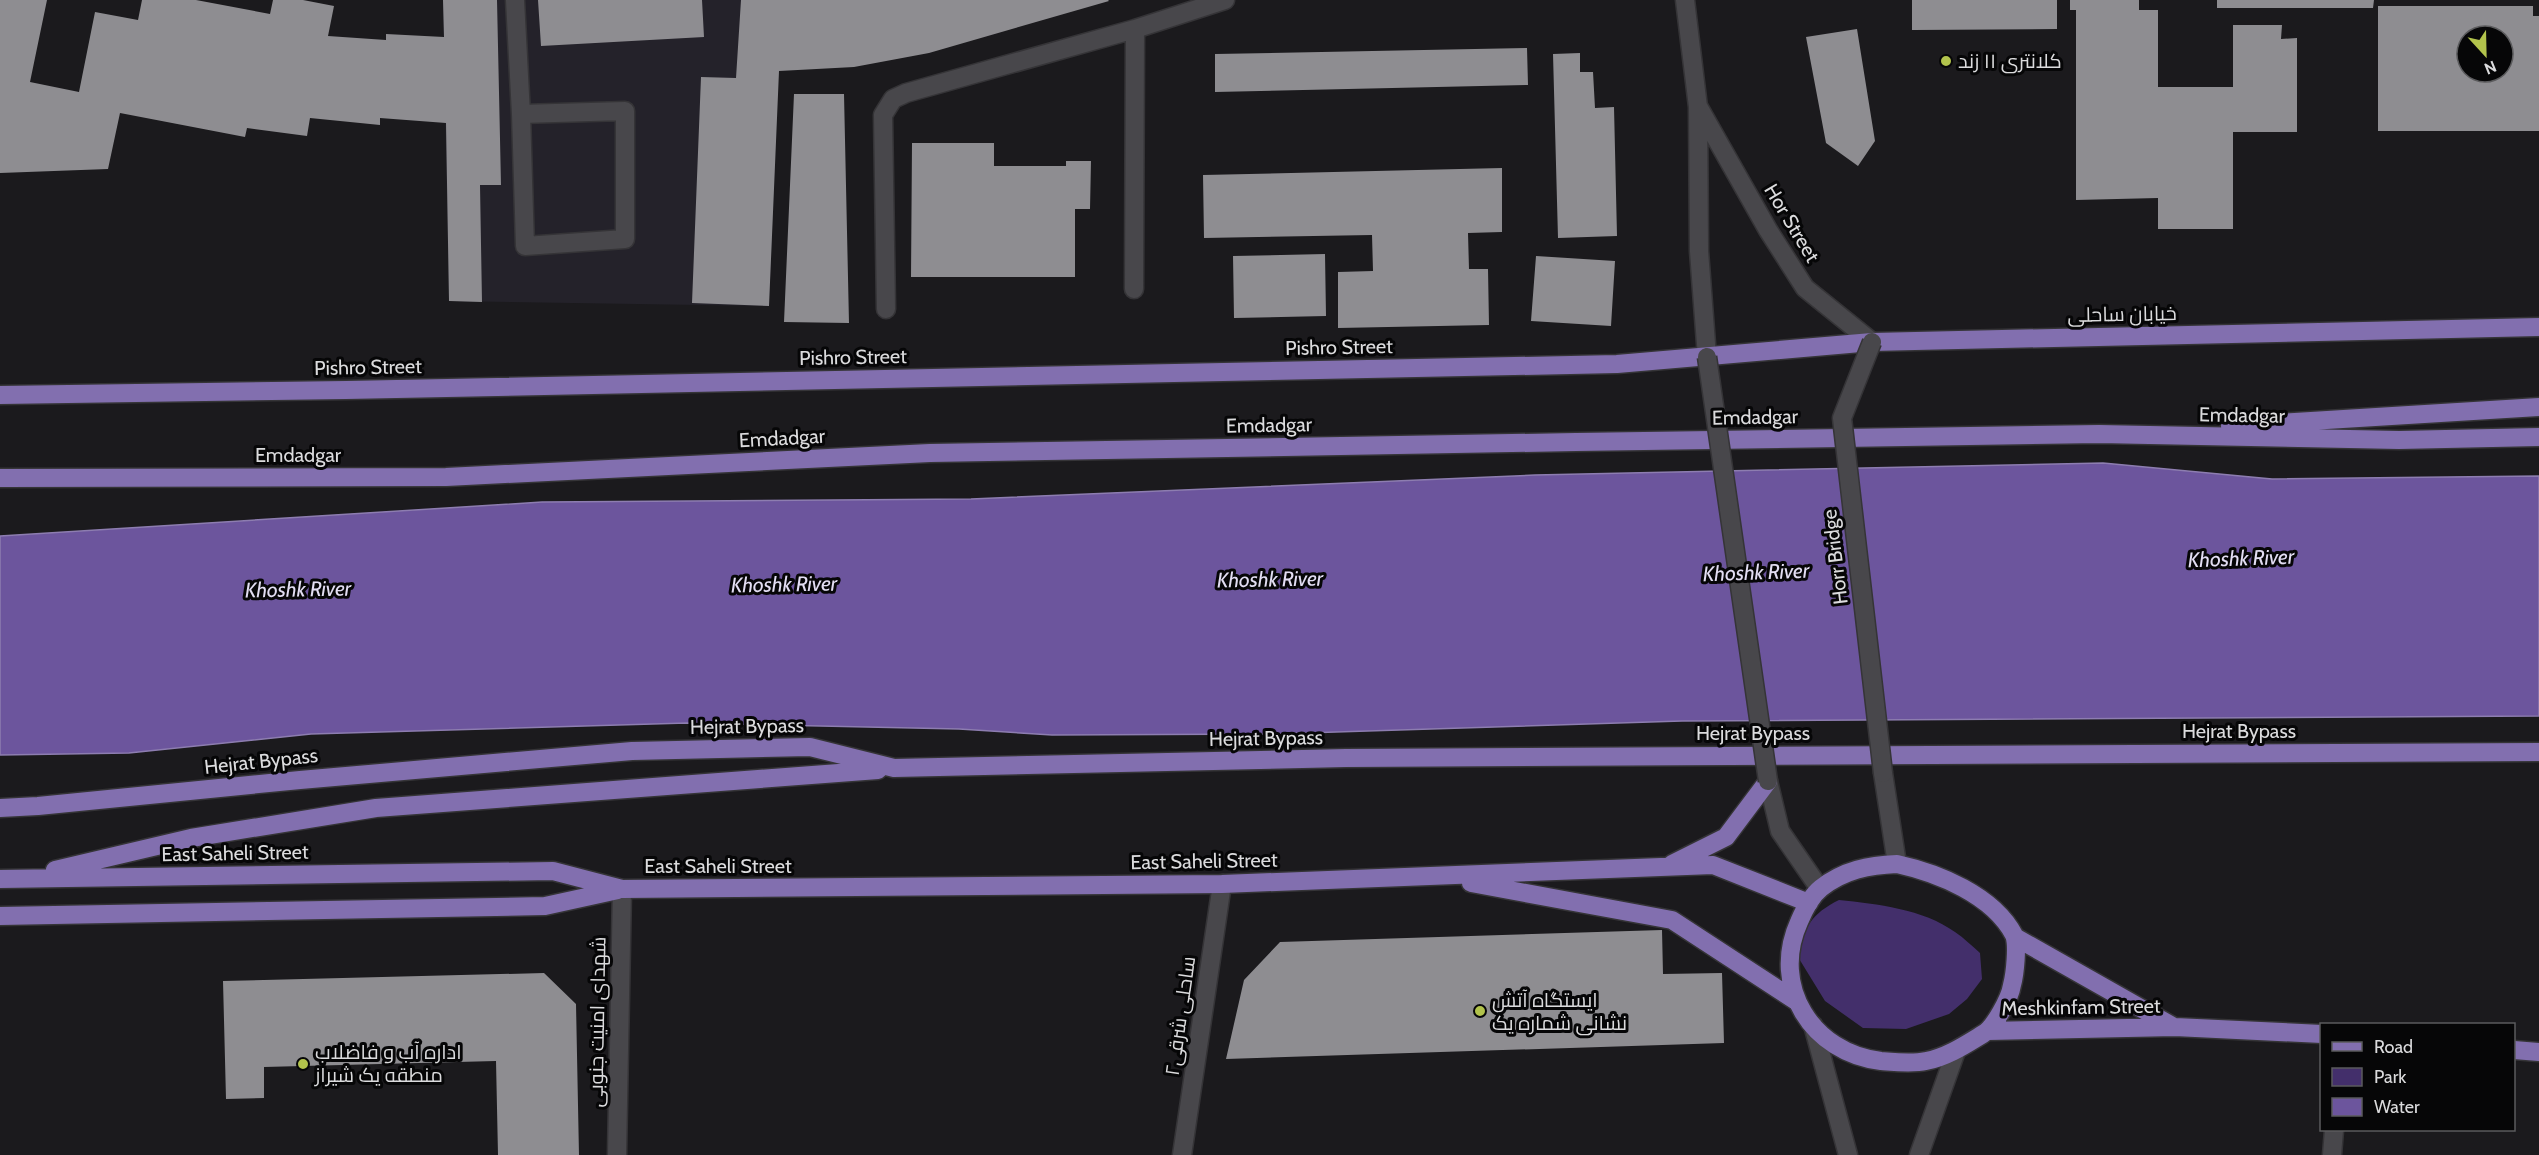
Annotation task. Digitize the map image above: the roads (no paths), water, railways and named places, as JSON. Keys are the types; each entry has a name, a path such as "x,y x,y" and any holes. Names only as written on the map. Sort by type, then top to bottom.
{"main road":[{"name":"خیابان ساحلی","path":"1707,357 1872,342 2539,327"},
{"name":"Pishro Street","path":"0,395 1581,364 1707,357"},
{"path":"0,385 44,395"},
{"path":"2099,434 2539,407"},
{"name":"Emdadgar","path":"0,478 446,477 930,453 2099,434 2399,440 2539,437"},
{"name":"Hejrat Bypass","path":"0,807 38,806 632,751 810,747 894,768 1369,758 2539,752"},
{"path":"20,878 191,838 376,808 894,768"},
{"path":"1666,867 1726,837 1768,781"},
{"path":"1897,864 1925,870 1988,904 2015,937 2015,972 2011,994 1988,1031 1956,1051 1925,1061 1893,1062 1861,1058 1831,1044 1813,1025 1796,1001 1790,979 1789,958 1792,936 1814,896 1844,874 1870,865 1897,864"},
{"name":"East Saheli Street","path":"0,879 553,871 622,889 1222,884 1713,865 1814,896"},
{"name":"East Saheli Street","path":"1439,877 1672,920 1796,1001"},
{"path":"0,916 546,906 622,889"},
{"name":"Meshkinfam Street","path":"2015,937 2175,1027"},
{"name":"Meshkinfam Street","path":"1988,1031 2175,1027 2320,1034"},
{"path":"2515,1050 2539,1052"}],"street":[{"path":"515,0 525,246 625,239 625,111 521,114"},
{"path":"886,309 883,115 893,99 906,93 1135,29 1225,0"},
{"name":"Hor Street","path":"1685,0 1698,106 1699,251 1707,357"},
{"path":"1134,289 1135,29"},
{"name":"Hor Street","path":"1698,106 1768,230 1805,288 1872,342"},
{"name":"Horr Bridge","path":"1872,342 1842,418 1882,773 1897,864"},
{"path":"1707,357 1768,781 1780,831 1814,896"},
{"name":"ساحلی شرقی۲","path":"1182,1155 1222,884"},
{"name":"شهدای امنیت جنوبی","path":"617,1155 622,889"},
{"path":"1813,1025 1848,1155"},
{"path":"1919,1155 1956,1051"},
{"path":"2332,1155 2334,1131"}],"water":[{"name":"Khoshk River","path":"2103,463 2272,479 2539,476 2539,716 1682,721 1273,734 1052,735 959,729 687,723 311,734 129,753 0,755 0,536 542,502 971,499 1535,475"}],"place":[{"name":"کلانتری ۱۱ زند","path":"1946,61"},
{"name":"ایستگاه آتش نشانی شماره یک","path":"1480,1011"},
{"name":"اداره آب و فاضلاب منطقه یک شیراز","path":"303,1064"}]}
